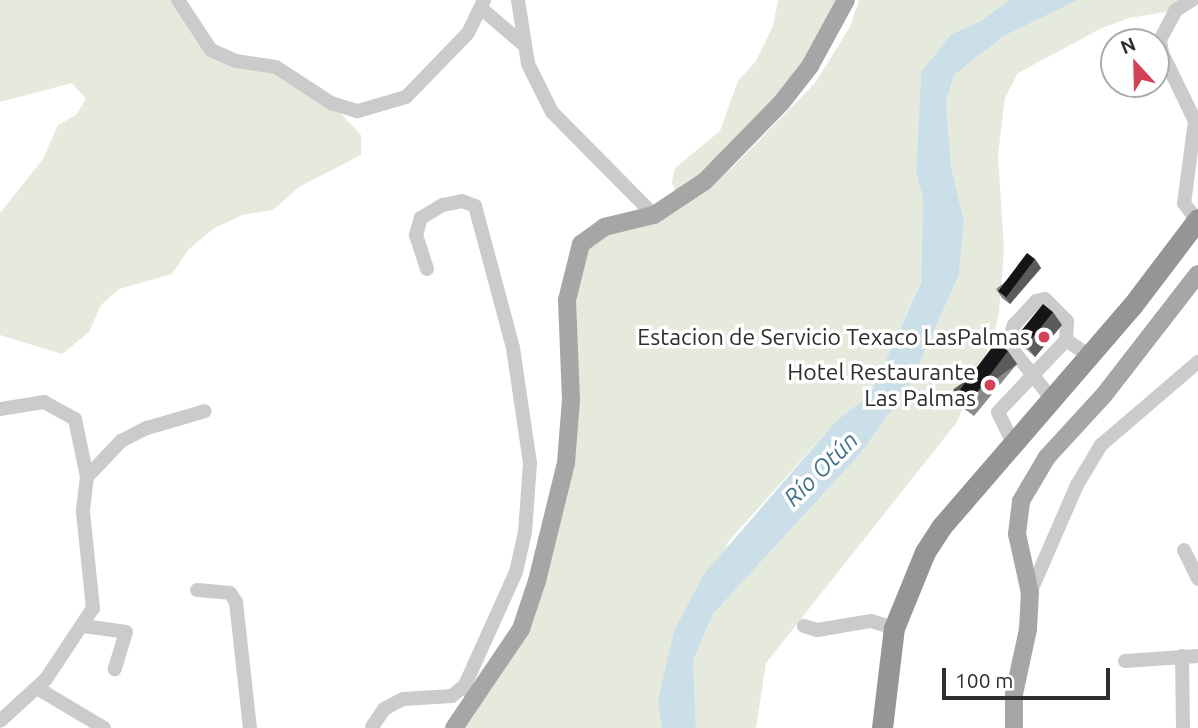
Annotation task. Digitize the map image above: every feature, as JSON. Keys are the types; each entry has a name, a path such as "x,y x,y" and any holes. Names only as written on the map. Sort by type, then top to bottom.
{"highway":[{"path":"882,728 894,628 925,552 1197,220"}],"main road":[{"path":"454,728 468,691 521,629 566,463 571,400 567,300 573,261 588,235 654,215 705,181 782,102 810,66 846,0"},
{"path":"1014,728 1014,694 1028,629 1030,593 1017,534 1028,488 1047,457 1104,396 1198,274"}],"street":[{"path":"178,0 211,50 236,61 276,67 331,103 358,111 406,97 452,52 483,4 524,46"},
{"path":"518,0 528,64 552,112 654,215"},
{"path":"1192,0 1177,10 1160,40 1162,54 1195,121 1184,203 1197,220"},
{"path":"373,727 384,709 403,699 452,696 468,691 516,572 525,532 530,463 513,348 475,206 462,201 443,205 421,218 416,234 428,269"},
{"path":"1013,443 998,412 1032,375 1066,340 1067,321 1045,299 1036,301 1014,325 1009,340 1032,375 1051,398"},
{"path":"1066,340 1088,355"},
{"path":"1030,593 1077,485 1101,445 1198,362"},
{"path":"0,409 44,402 62,408 75,419 88,477 83,512 93,608 85,626 37,688 0,721"},
{"path":"88,477 121,441 147,428 205,411"},
{"path":"1184,550 1198,579"},
{"path":"197,590 230,593 236,602 250,728"},
{"path":"804,626 826,629 872,621 894,628"},
{"path":"85,626 127,632 115,669"},
{"path":"1182,656 1183,728"},
{"path":"1125,661 1198,656"},
{"path":"37,688 104,728"}],"shaded area":[{"path":"0,0 178,0 211,50 276,67 331,103 361,135 361,155 299,187 273,210 242,215 213,229 189,249 172,274 119,289 101,305 89,332 62,354 0,335 0,213 43,159 58,125 76,115 86,99 72,83 0,102"},
{"path":"778,0 846,0 810,66 678,199 672,182 675,168 720,131 738,81 756,61 773,26"},
{"path":"859,0 1009,0 979,22 951,34 921,72 916,171 923,200 921,281 870,395 837,420 728,542 663,728 454,728 521,629 566,463 569,286 580,245 683,205 734,166 815,83 850,27"},
{"path":"1078,0 1197,0 1172,11 1129,18 1100,28 1018,73 1005,98 998,155 1004,250 999,312 994,335 957,422 766,663 756,728 696,728 693,660 713,614 861,453 910,384 959,275 964,221 951,166 946,101 954,75 1004,36"}],"water":[{"name":"Río Otún","path":"1009,0 1078,0 1004,36 954,75 946,101 951,166 964,221 959,275 910,384 861,453 713,614 693,660 696,728 662,728 658,701 674,631 704,574 837,420 870,395 921,282 923,200 916,171 921,72 951,34 979,22"}],"building":[{"path":"1027,253 1035,259 1006,297 998,291"},
{"path":"1043,304 1053,312 1027,344 1017,336"},
{"path":"996,342 1008,351 968,405 956,396"}],"place":[{"name":"Estacion de Servicio Texaco LasPalmas","path":"1044,337"},
{"name":"Hotel Restaurante Las Palmas","path":"990,385"}]}
